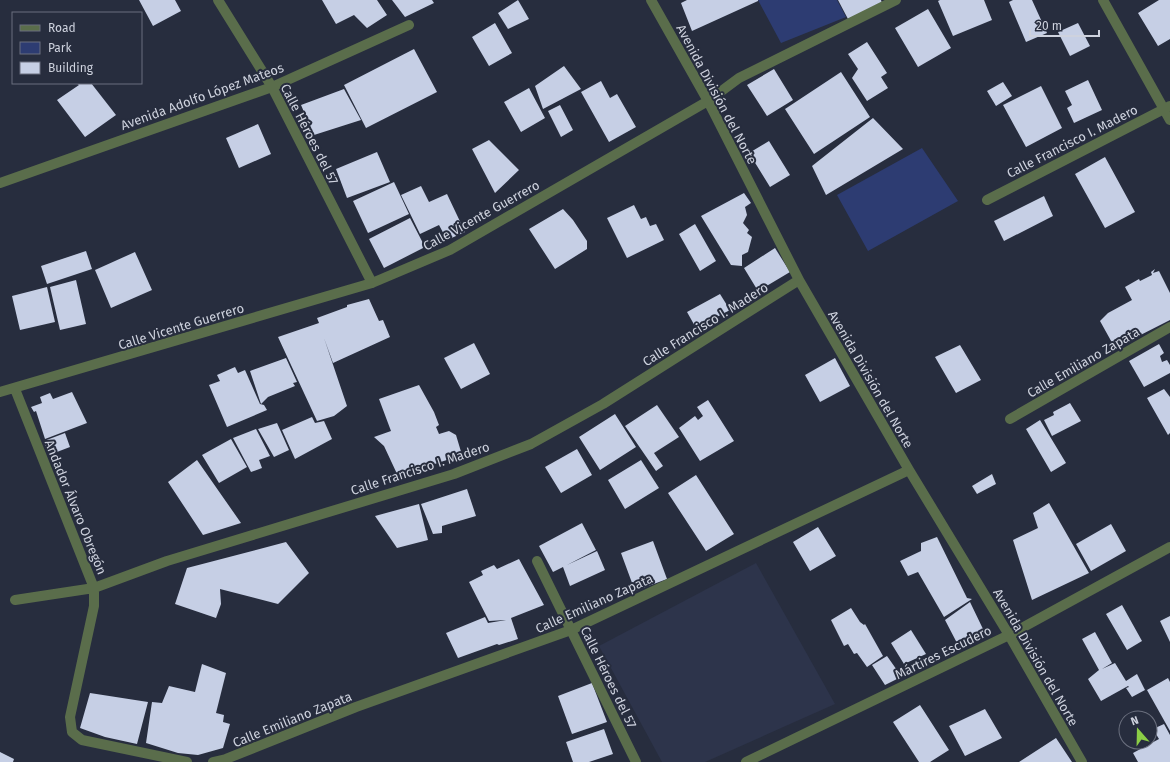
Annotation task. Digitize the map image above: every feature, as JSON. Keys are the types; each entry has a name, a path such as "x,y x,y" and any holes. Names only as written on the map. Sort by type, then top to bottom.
{"street":[{"name":"Calle Héroes del 57","path":"218,0 272,87 372,283"},
{"name":"Avenida División del Norte","path":"651,0 708,101 799,280 909,470 1009,635 1082,762"},
{"name":"Calle Vicente Guerrero","path":"0,392 15,389 372,283 450,250 708,101 739,78 896,0"},
{"path":"1103,0 1167,108 1170,120"},
{"name":"Avenida Adolfo López Mateos","path":"0,183 272,87 409,25"},
{"name":"Calle Francisco I. Madero","path":"987,200 1167,108"},
{"name":"Calle Francisco I. Madero","path":"16,600 94,588 174,559 454,474 531,444 603,404 799,280"},
{"name":"Calle Emiliano Zapata","path":"1010,419 1170,327"},
{"name":"Andador Álvaro Obregón","path":"15,389 94,588 94,606 70,717 72,732 82,740 187,762"},
{"name":"Calle Emiliano Zapata","path":"213,762 226,759 356,707 571,630 909,470"},
{"name":"Mártires Escudero","path":"746,762 1009,635 1170,547"},
{"name":"Calle Héroes del 57","path":"537,561 636,762"}],"shaded area":[{"path":"756,563 835,704 705,762 662,762 599,646"}],"green space":[{"path":"758,0 837,0 846,17 781,43"},
{"path":"922,148 958,201 868,251 837,195"}],"building":[{"path":"139,0 175,0 181,11 153,26"},
{"path":"322,0 377,0 387,15 367,28 354,15 336,24"},
{"path":"392,0 432,0 434,3 405,17"},
{"path":"518,0 529,19 508,29 498,13"},
{"path":"687,0 758,1 692,31 681,3"},
{"path":"838,0 881,0 882,3 848,19"},
{"path":"984,0 992,20 953,36 938,1"},
{"path":"1013,0 1032,0 1047,33 1026,42 1009,2"},
{"path":"1159,0 1170,0 1170,39 1158,46 1138,13"},
{"path":"928,9 951,48 918,67 895,28"},
{"path":"495,23 512,53 489,66 472,37"},
{"path":"1078,23 1090,46 1070,56 1058,32"},
{"path":"867,42 887,73 881,77 888,88 867,101 852,78 858,69 848,54"},
{"path":"414,49 437,92 366,128 344,85"},
{"path":"564,66 581,89 543,109 535,86"},
{"path":"774,69 793,100 767,116 747,85"},
{"path":"841,72 870,117 814,154 785,109"},
{"path":"1088,80 1102,110 1074,123 1067,108 1072,105 1065,91"},
{"path":"601,81 610,98 617,94 636,127 609,142 581,92"},
{"path":"1003,82 1012,96 996,106 987,91"},
{"path":"78,84 92,84 116,115 85,137 57,100 79,85"},
{"path":"1041,86 1062,128 1026,147 1003,105"},
{"path":"529,88 545,118 521,132 504,102"},
{"path":"344,89 361,120 314,135 301,105"},
{"path":"560,105 573,130 561,137 548,111"},
{"path":"873,118 903,149 826,195 812,166"},
{"path":"258,124 271,154 239,168 226,138"},
{"path":"489,140 519,170 495,193 472,149"},
{"path":"769,141 790,175 770,187 749,153"},
{"path":"377,152 390,182 347,198 336,169"},
{"path":"1105,157 1135,212 1105,228 1075,174"},
{"path":"394,182 409,214 368,233 353,201"},
{"path":"421,186 429,202 447,194 465,232 447,240 439,225 420,234 401,195"},
{"path":"744,193 751,203 745,207 747,215 743,223 749,230 747,233 752,237 748,252 742,255 742,266 731,265 701,216"},
{"path":"1044,196 1053,216 1004,241 994,221"},
{"path":"634,205 641,219 646,217 650,226 656,224 664,240 627,258 607,218"},
{"path":"563,209 573,220 587,241 587,249 555,269 529,229"},
{"path":"410,218 425,247 384,268 369,239"},
{"path":"695,224 716,261 700,271 679,234"},
{"path":"775,248 790,272 758,291 744,268"},
{"path":"86,251 92,269 47,284 41,266"},
{"path":"135,252 152,290 111,308 95,270"},
{"path":"1155,269 1153,273 1159,271 1170,293 1170,320 1115,348 1100,321 1108,313 1132,300 1125,287 1139,279 1140,281 1152,275 1151,272"},
{"path":"76,280 86,324 60,330 50,287"},
{"path":"47,287 55,322 20,330 12,296"},
{"path":"720,294 730,310 696,328 687,312"},
{"path":"369,299 379,321 383,320 390,337 333,363 324,338 347,406 334,416 317,421 278,337 319,323 317,318 347,307 347,305"},
{"path":"474,343 490,374 461,389 444,358"},
{"path":"1159,344 1164,353 1160,356 1162,362 1167,360 1170,365 1170,373 1144,387 1129,361"},
{"path":"960,345 981,380 956,393 935,357"},
{"path":"286,358 297,382 293,383 295,386 268,397 261,404 250,371"},
{"path":"835,358 850,386 820,402 805,375"},
{"path":"235,367 238,373 245,370 260,404 264,405 267,410 227,427 209,385 220,381 217,375"},
{"path":"419,385 434,412 439,425 436,427 439,434 449,431 456,435 462,455 398,476 384,446 374,437 391,431 379,399"},
{"path":"1164,389 1170,397 1170,433 1168,435 1147,398"},
{"path":"72,392 87,423 45,439 36,411 34,412 31,407 42,403 40,397 50,393 53,399"},
{"path":"708,400 734,441 700,461 679,428 695,416 698,420 703,416 697,407"},
{"path":"1070,403 1081,421 1052,436 1044,420 1054,415 1053,412"},
{"path":"657,405 679,437 654,453 663,466 656,471 625,426"},
{"path":"615,414 636,447 600,470 579,437"},
{"path":"312,417 315,423 324,421 332,439 295,459 282,430"},
{"path":"1040,420 1066,463 1051,472 1026,429"},
{"path":"277,423 289,450 274,457 258,429"},
{"path":"256,429 270,456 259,460 262,468 251,472 233,438"},
{"path":"65,433 70,447 49,455 44,441"},
{"path":"231,439 247,467 219,483 202,455"},
{"path":"577,449 592,475 561,493 545,467"},
{"path":"197,460 241,523 203,535 168,482"},
{"path":"641,460 659,488 625,509 608,480"},
{"path":"992,474 996,484 977,494 972,486"},
{"path":"696,475 734,534 706,551 668,493"},
{"path":"467,489 476,516 442,526 442,533 433,534 421,504"},
{"path":"1049,503 1089,573 1032,600 1013,540 1038,528 1033,513"},
{"path":"419,504 428,540 397,548 375,516"},
{"path":"582,523 596,550 567,565 597,551 605,570 570,586 563,567 553,572 539,546"},
{"path":"1111,524 1126,551 1091,571 1076,544"},
{"path":"818,527 836,556 810,571 793,542"},
{"path":"937,537 967,598 972,599 944,617 918,572 908,576 900,561 921,551 921,543"},
{"path":"653,541 667,579 635,591 621,553"},
{"path":"286,542 309,573 278,604 220,589 221,604 216,618 175,604 187,568"},
{"path":"519,559 544,605 511,618 518,639 499,645 497,644 458,658 446,633 485,617 488,623 506,620 489,621 469,582 483,575 481,571 494,565 497,569"},
{"path":"970,602 983,629 957,643 945,620"},
{"path":"1122,605 1142,641 1127,650 1106,614"},
{"path":"851,608 860,622 864,625 865,624 883,656 867,667 857,653 854,654 848,644 844,646 831,620"},
{"path":"1170,616 1170,642 1160,621"},
{"path":"911,630 926,654 904,664 891,643"},
{"path":"1095,632 1112,663 1102,669 1115,663 1126,681 1137,674 1145,690 1132,697 1126,688 1129,687 1128,686 1101,701 1088,679 1099,670 1082,639"},
{"path":"887,656 899,673 903,676 885,685 872,665"},
{"path":"202,664 226,673 216,713 224,715 223,722 230,724 223,748 198,755 178,753 146,743 152,702 162,703 169,686 195,692"},
{"path":"1168,678 1170,682 1170,731 1147,690"},
{"path":"592,683 607,722 572,734 558,696"},
{"path":"90,693 148,702 137,744 105,737 80,728"},
{"path":"920,705 949,750 930,762 919,762 893,722"},
{"path":"985,709 1002,738 965,756 949,726"},
{"path":"1164,724 1170,735 1170,762 1138,762 1133,753 1139,750 1158,750 1158,727"},
{"path":"604,729 613,754 589,762 573,762 566,742"},
{"path":"1056,738 1072,762 1019,762"},
{"path":"0,752 14,759 13,762 0,762"}]}
